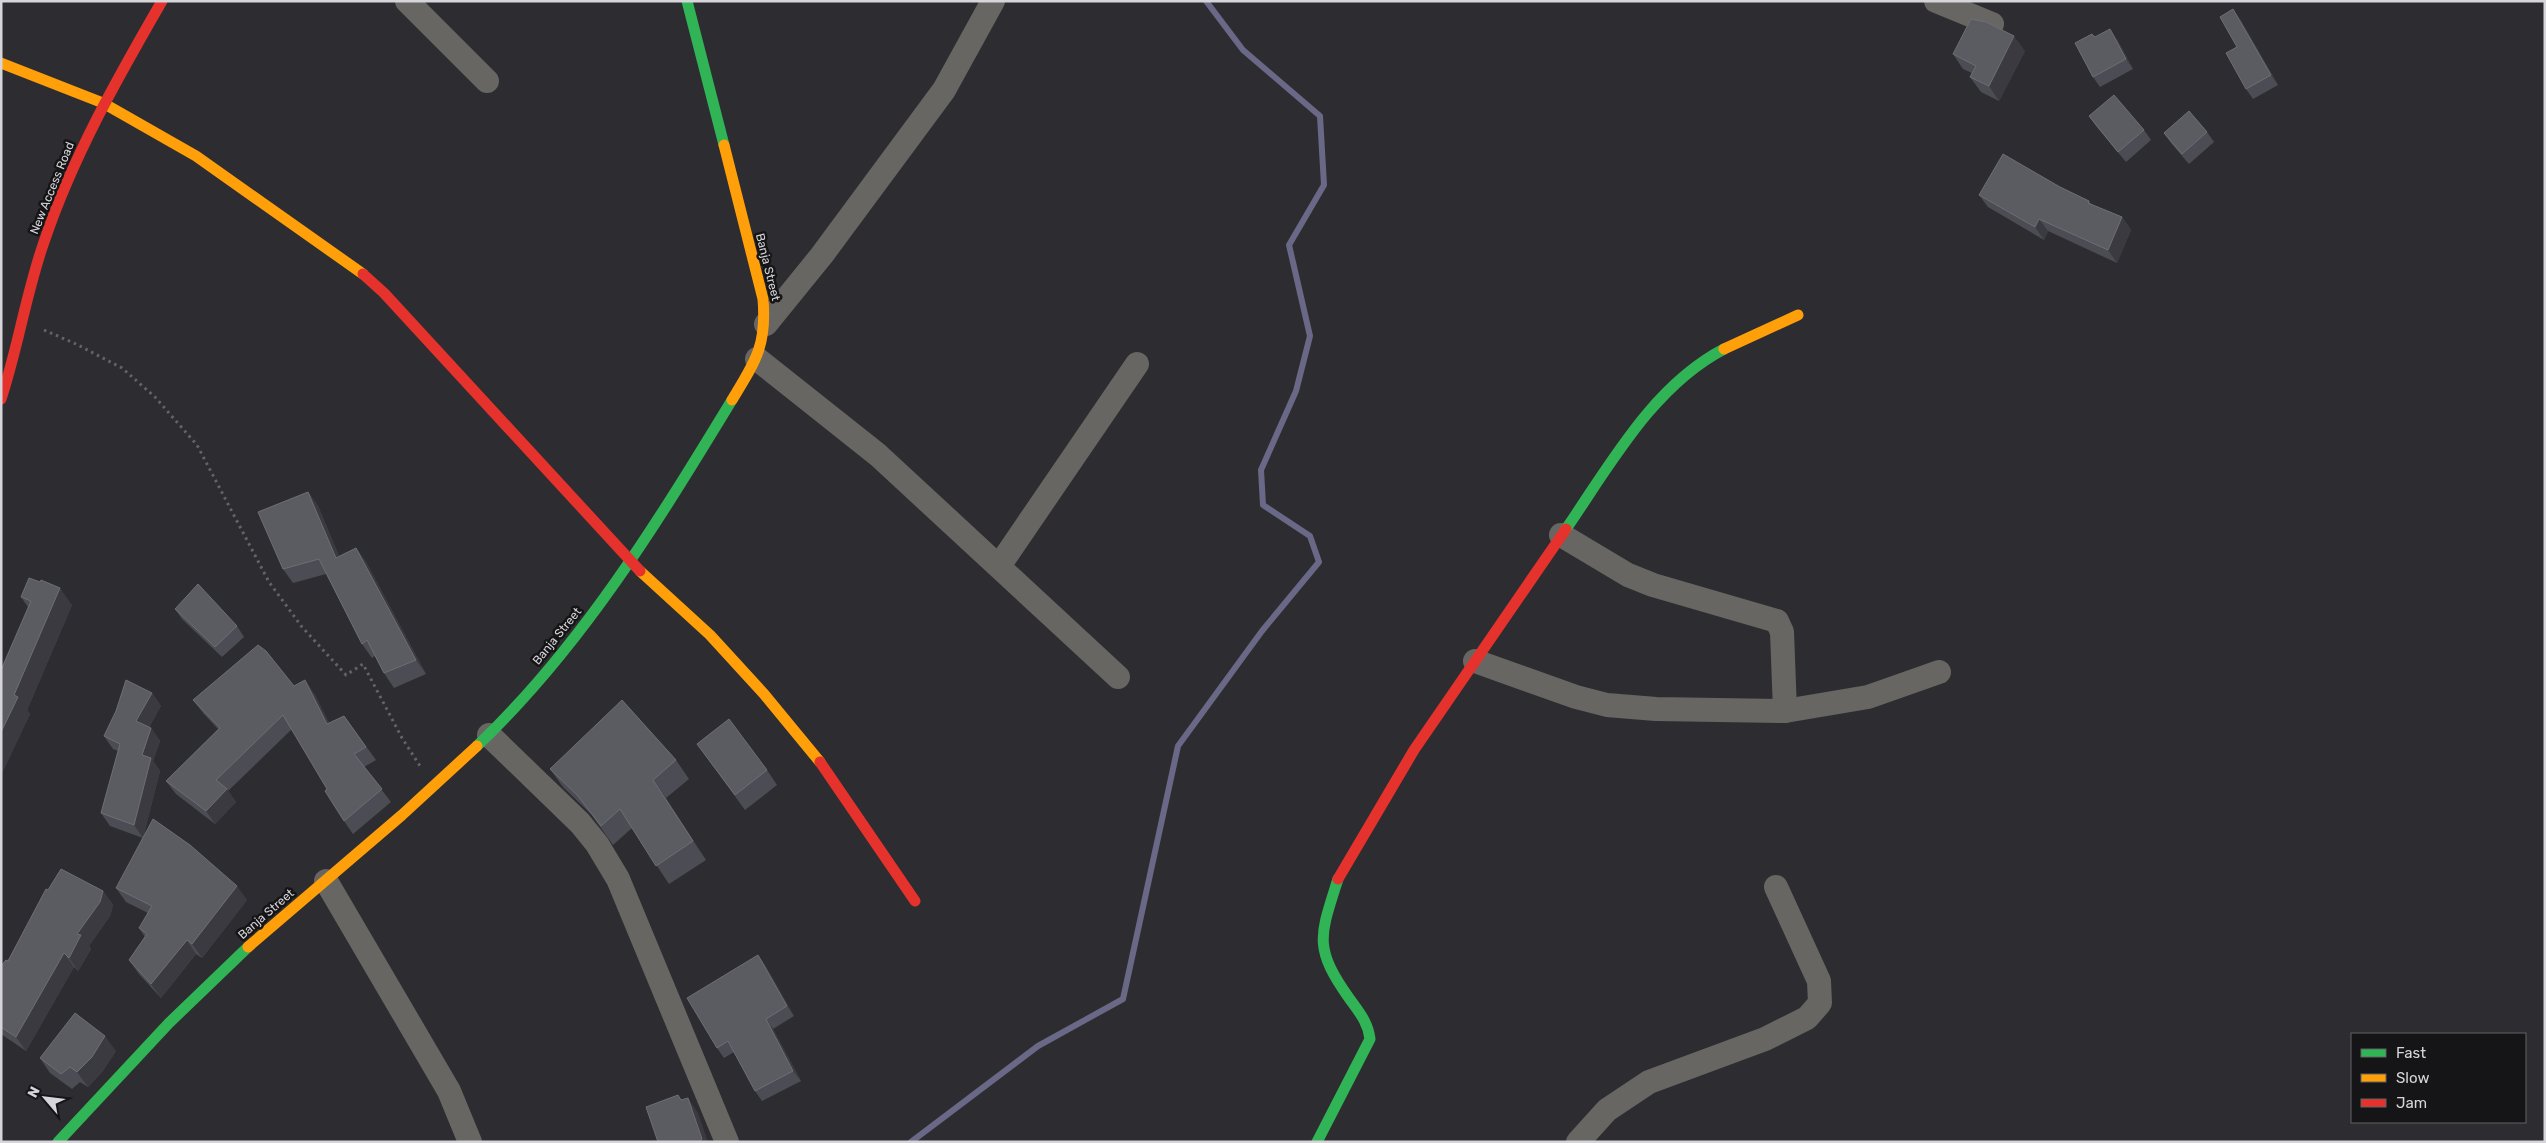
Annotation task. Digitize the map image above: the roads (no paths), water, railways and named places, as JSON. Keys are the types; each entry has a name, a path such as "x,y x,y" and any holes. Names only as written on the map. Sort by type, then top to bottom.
{"street":[{"name":"New Access Road","path":"1,399 24,322 43,244 57,206 103,103 162,1"},
{"path":"407,1 487,81"},
{"name":"Banja Street","path":"58,1142 157,1035 231,962 326,881 490,734 554,664 632,563 757,359 762,346 766,324 763,299 687,1"},
{"path":"766,324 822,255 944,90 993,1"},
{"path":"1936,1 1992,24"},
{"path":"1,63 103,103 196,156 358,270 384,292 632,563 710,635 764,694 815,755 915,901"},
{"path":"1317,1142 1370,1039 1368,1025 1331,973 1322,948 1325,920 1340,873 1414,750 1621,448 1679,380 1724,349 1798,316"},
{"path":"757,359 878,455 1118,676"},
{"path":"998,566 1136,364"},
{"path":"1561,535 1628,575 1653,585 1777,621 1782,632 1785,711"},
{"path":"1474,661 1576,697 1607,705 1656,709 1785,711 1868,697 1939,672"},
{"path":"490,734 580,823 618,879 727,1142"},
{"path":"326,881 449,1091 470,1142"},
{"path":"1578,1142 1607,1110 1649,1082 1765,1039 1807,1018 1820,1003 1819,981 1776,887"}],"waterway":[{"path":"911,1142 1038,1046 1123,999 1178,746 1262,631 1319,562 1310,536 1263,505 1261,470 1296,391 1310,336 1289,245 1324,185 1320,116 1243,50 1206,1"}]}
